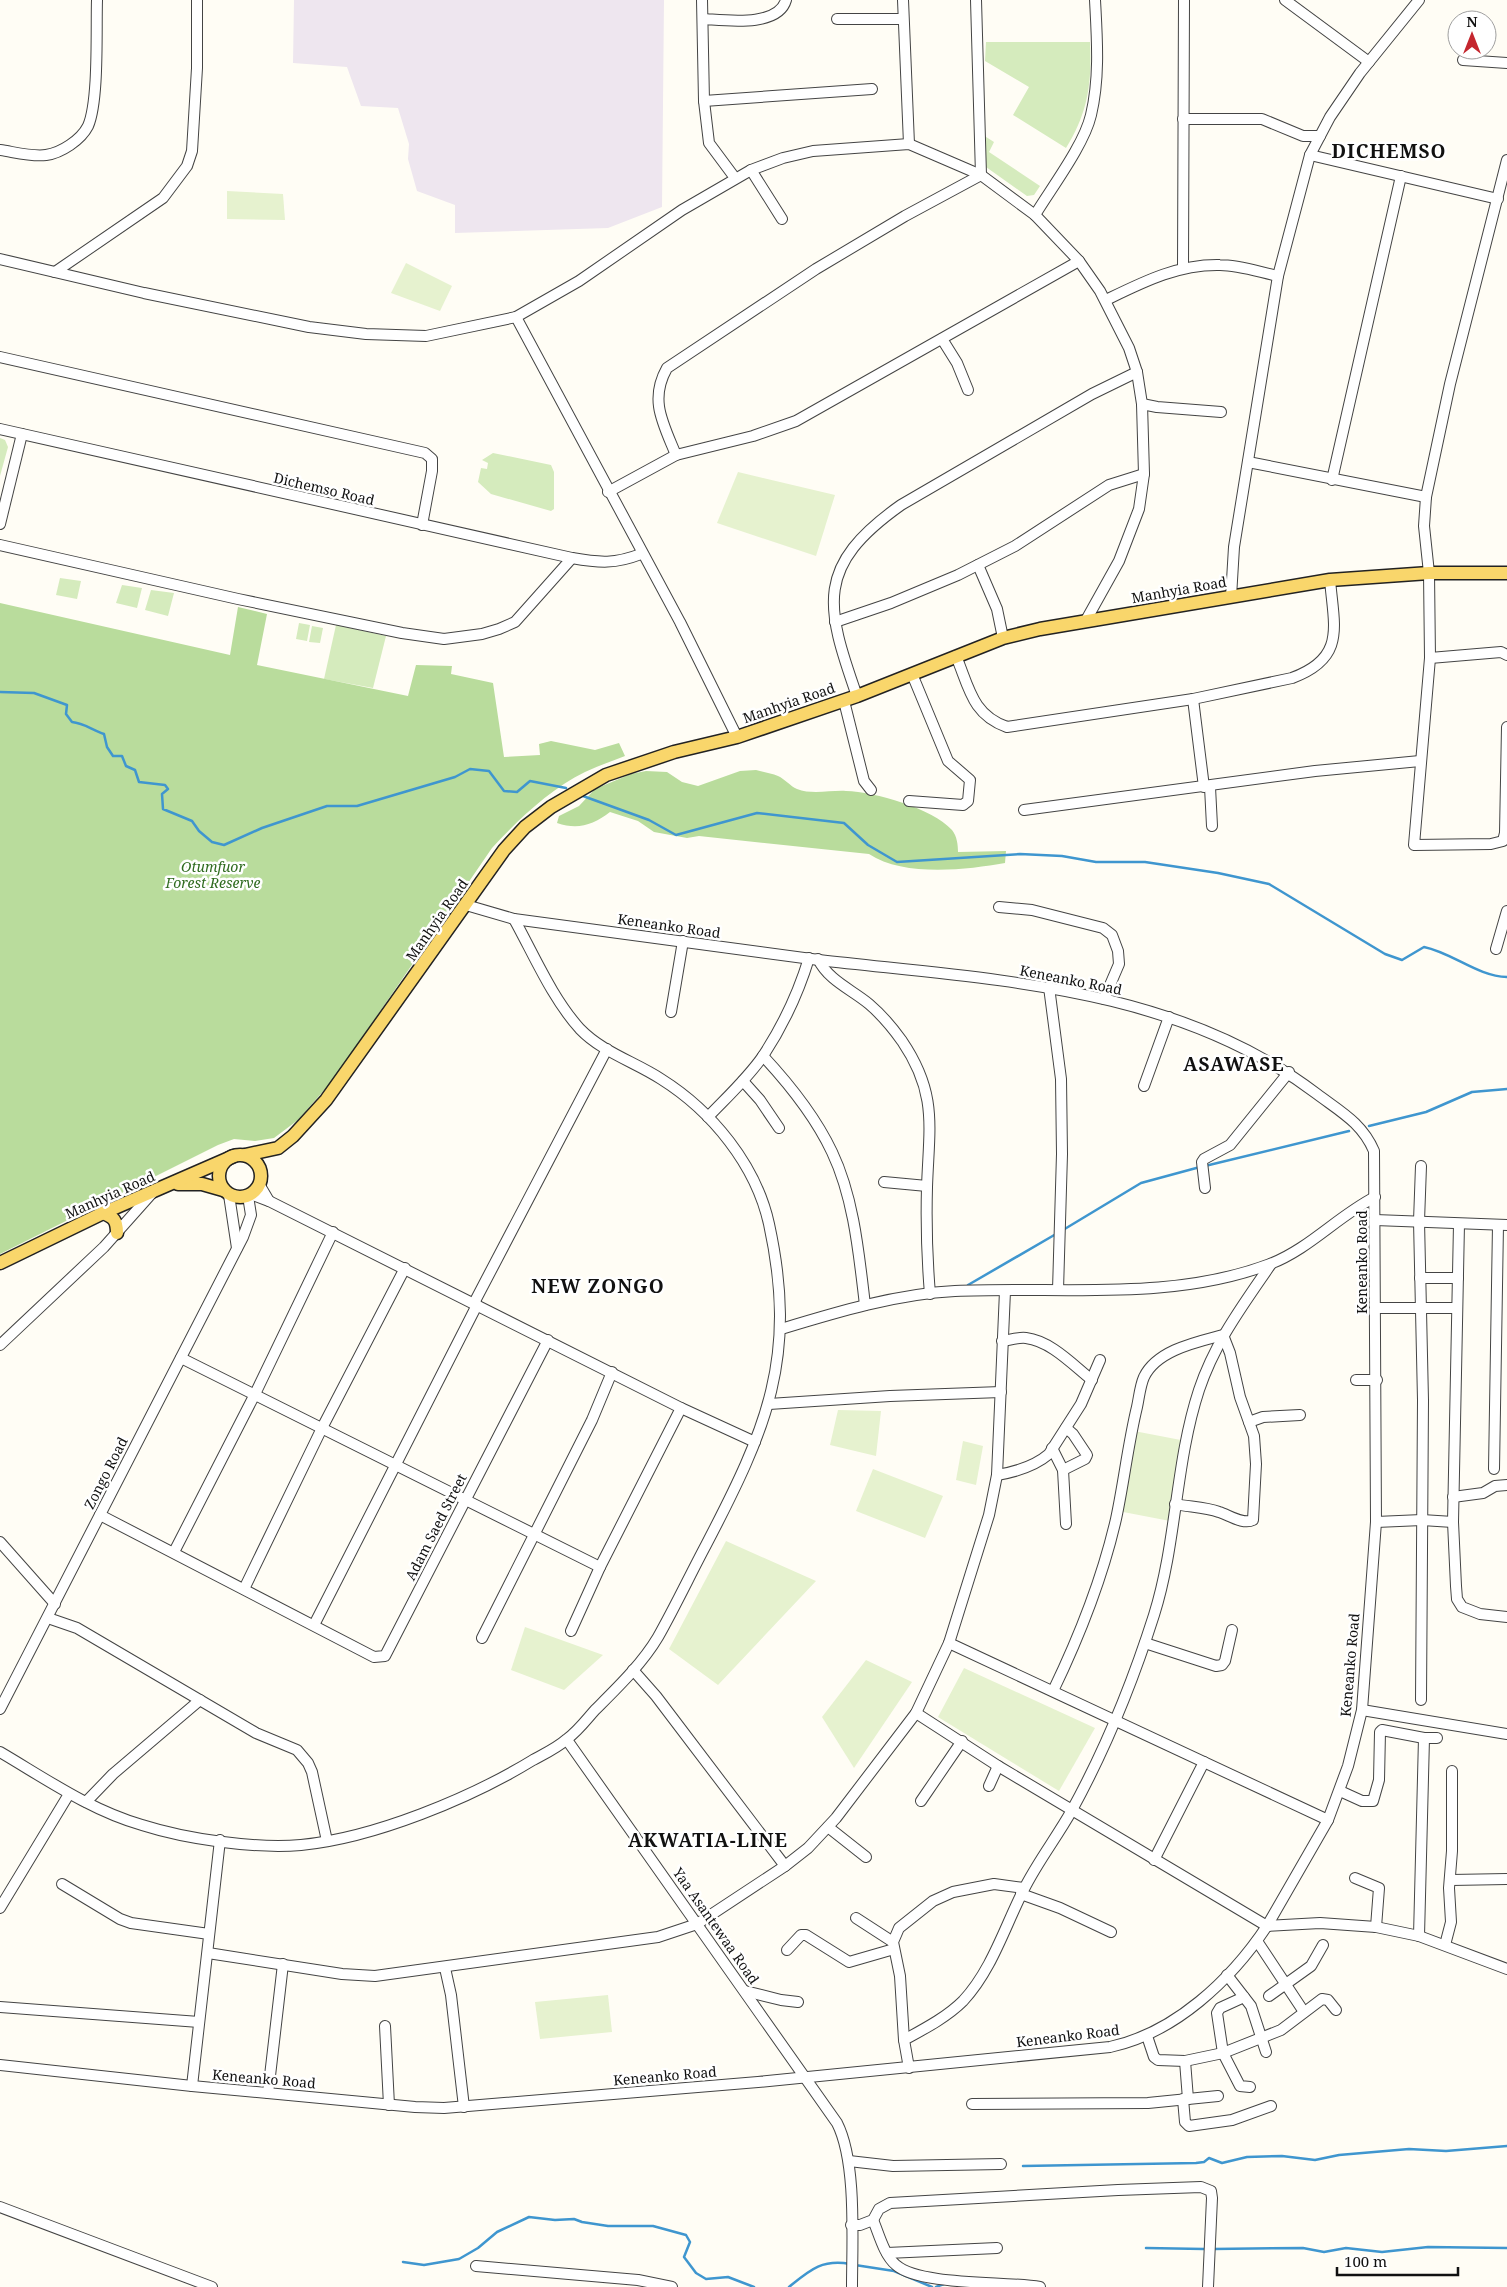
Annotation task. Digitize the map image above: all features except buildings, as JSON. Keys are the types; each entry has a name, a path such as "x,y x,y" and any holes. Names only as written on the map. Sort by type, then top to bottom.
{"main road":[{"name":"Manhyia Road","path":"0,1263 103,1213 239,1156 278,1148 293,1136 326,1100 504,850 525,827 551,807 606,775 674,752 737,736 844,701 1003,638 1040,629 1330,580 1428,573 1507,573"},
{"path":"168,1186 191,1182 242,1197 249,1195 278,1148"},
{"path":"226,1192 218,1177 219,1170 222,1164 239,1156 256,1162 260,1180"},
{"path":"103,1213 112,1216 116,1220 117,1233"}],"street":[{"path":"0,150 46,155 73,144 81,136 91,115 94,92 97,0"},
{"path":"55,272 163,198 187,166 192,141 197,68 197,0"},
{"path":"702,0 704,101 709,143 735,178"},
{"path":"703,19 757,21 771,15 785,4 786,0"},
{"path":"902,0 908,144"},
{"path":"976,0 981,175"},
{"path":"1034,215 1083,137 1091,116 1097,63 1096,0"},
{"path":"1183,268 1184,0"},
{"path":"1290,1 1369,62"},
{"path":"1231,597 1234,547 1278,276 1310,155 1330,118 1369,62 1418,1"},
{"path":"837,19 903,19"},
{"path":"1463,60 1507,63"},
{"path":"704,101 872,89"},
{"path":"1183,119 1262,119 1303,136 1320,136"},
{"path":"0,259 144,294 309,327 366,334 426,336 516,317 579,280 682,210 750,170 783,158 813,151 908,144 981,175 1034,215 1079,261 1106,300 1129,348 1142,404 1144,474 1139,510 1119,561 1085,622"},
{"path":"1310,155 1498,199"},
{"path":"1507,160 1450,384 1426,497 1424,526 1428,573 1430,658 1414,845 1505,845 1507,727"},
{"path":"750,170 782,219"},
{"path":"676,455 661,417 657,398 660,380 667,368 816,269 905,216 981,175"},
{"path":"1332,480 1402,176"},
{"path":"608,492 676,455 753,436 796,422 1079,261"},
{"path":"1106,300 1154,277 1183,268 1222,265 1278,276"},
{"path":"516,317 608,492 680,622 737,736"},
{"path":"942,339 957,363 968,390"},
{"path":"0,357 425,453 432,459 432,471 422,525"},
{"path":"857,696 838,643 833,596 836,578 852,549 873,525 901,505 1092,394 1136,372"},
{"path":"1142,404 1157,408 1221,412"},
{"name":"Dichemso Road","path":"0,429 572,558 602,563 624,561 642,554"},
{"path":"0,524 22,434"},
{"path":"1248,462 1426,497"},
{"path":"835,622 891,602 978,565 1030,536 1109,485 1144,474"},
{"path":"0,545 238,599 402,633 444,638 482,634 514,622 572,558"},
{"path":"978,565 997,610 1003,638"},
{"path":"956,656 977,706 993,722 1007,727 1193,699 1292,678 1307,673 1320,663 1330,651 1334,641 1330,580"},
{"path":"1430,658 1501,652 1507,655"},
{"path":"909,801 963,805 968,801 970,784 967,776 948,761 912,674"},
{"path":"1193,699 1212,826"},
{"path":"844,701 864,781 871,790"},
{"path":"1024,810 1207,787 1315,771 1420,761"},
{"name":"Keneanko Road","path":"0,2065 415,2108 464,2107 807,2077 1110,2047 1147,2036 1202,1998 1227,1975 1257,1941 1267,1926 1328,1820 1340,1791 1366,1711 1376,1522 1377,1380 1374,1152 1367,1135 1357,1124 1289,1072 1246,1047 1186,1021 1104,999 1049,987 813,959 514,919 466,905"},
{"path":"999,906 1032,910 1103,928 1112,935 1118,952 1119,964 1104,999"},
{"path":"1496,949 1507,912"},
{"path":"0,1752 69,1794 143,1826 220,1840 286,1845 327,1841 398,1822 478,1790 506,1777 567,1740 633,1670 656,1640 736,1487 769,1404 778,1362 781,1329 776,1264 768,1220 748,1171 729,1140 708,1117 663,1080 607,1050 581,1030 559,1000 514,919"},
{"path":"671,1012 683,941"},
{"path":"708,1117 743,1081 763,1056 813,959 828,975 868,1003 893,1028 920,1074 928,1094 931,1116 926,1235 930,1294"},
{"path":"1049,987 1061,1079 1062,1154 1058,1290"},
{"path":"1144,1086 1169,1016"},
{"path":"100,1515 314,1625 607,1050"},
{"path":"763,1056 799,1096 832,1152 847,1196 859,1257 865,1305"},
{"path":"1205,1188 1202,1166 1230,1145 1289,1072"},
{"path":"743,1081 760,1100 780,1128"},
{"path":"1421,1166 1419,1221 1420,1308 1424,1400 1421,1700"},
{"path":"260,1180 269,1201"},
{"path":"884,1182 927,1186"},
{"path":"0,1345 117,1233 154,1192"},
{"path":"226,1192 236,1248"},
{"path":"249,1195 269,1201 333,1232 681,1408 755,1442"},
{"name":"Zongo Road","path":"0,1709 236,1248 250,1215 249,1195"},
{"path":"781,1329 865,1305 930,1294 1112,1290 1175,1286 1224,1277 1271,1264 1292,1254 1358,1206 1375,1197"},
{"path":"1375,1220 1503,1225 1494,1469"},
{"path":"1459,1224 1453,1497 1457,1599 1462,1607 1480,1614 1507,1617"},
{"path":"174,1552 255,1394 333,1232"},
{"path":"904,2040 951,2012 981,1977 1023,1891 1072,1810 1131,1683 1145,1643 1165,1567 1191,1418 1200,1389 1223,1335 1271,1264"},
{"path":"244,1589 322,1428 404,1268"},
{"path":"1420,1278 1458,1278"},
{"path":"208,1953 342,1974 375,1976 445,1968 658,1937 697,1924 786,1866 808,1848 828,1827 916,1713 949,1643 989,1515 997,1475 1005,1291"},
{"path":"1376,1308 1456,1308"},
{"path":"1175,1504 1217,1511 1240,1521 1249,1522 1253,1520 1256,1449 1223,1335"},
{"path":"1052,1691 1078,1639 1099,1585 1116,1518 1133,1422 1144,1377 1165,1356 1193,1343 1223,1335"},
{"path":"1002,1341 1024,1338 1036,1340 1051,1348 1092,1380"},
{"name":"Adam Saed Street","path":"314,1625 374,1656 385,1656 548,1340"},
{"path":"181,1358 600,1567"},
{"path":"997,1475 1043,1460 1081,1404 1100,1360"},
{"path":"482,1638 592,1420 612,1372"},
{"path":"1356,1380 1377,1380"},
{"path":"769,1404 890,1396 1001,1392"},
{"path":"571,1631 600,1567 681,1408"},
{"path":"1249,1422 1263,1417 1300,1415"},
{"path":"1063,1470 1085,1459 1087,1455 1073,1434 1066,1428"},
{"path":"1052,1448 1063,1470 1066,1524"},
{"path":"1453,1497 1483,1493 1495,1486 1507,1485"},
{"path":"1376,1522 1422,1520 1453,1522"},
{"path":"0,1542 34,1583 55,1604"},
{"path":"48,1618 77,1628 256,1733 289,1746 303,1756 312,1772 327,1841"},
{"path":"1145,1643 1216,1666 1222,1666 1225,1661 1232,1630"},
{"path":"949,1643 1328,1820"},
{"path":"633,1670 662,1704 786,1866"},
{"path":"86,1802 113,1774 200,1700"},
{"path":"1366,1711 1382,1730 1424,1738 1437,1738"},
{"path":"1366,1711 1507,1734"},
{"path":"916,1713 998,1766 1267,1926 1320,1923 1376,1927 1418,1936 1507,1969"},
{"path":"1340,1791 1362,1801 1373,1801 1378,1791 1380,1732 1382,1730"},
{"path":"1418,1936 1421,1910 1424,1738"},
{"name":"Yaa Asantewaa Road","path":"567,1740 807,2077 840,2129 849,2161 852,2287"},
{"path":"921,1801 962,1741"},
{"path":"1154,1860 1204,1762"},
{"path":"989,1786 998,1766"},
{"path":"1445,1945 1451,1922 1449,1888 1451,1880 1452,1771"},
{"path":"0,1908 69,1794"},
{"path":"828,1827 866,1857"},
{"path":"192,2086 220,1840"},
{"path":"1355,1878 1379,1888 1376,1927"},
{"path":"1451,1880 1507,1879"},
{"path":"62,1884 120,1919 131,1923 209,1934"},
{"path":"908,2068 904,2040 900,1976 894,1946 899,1928 933,1901 953,1892 994,1884 1023,1891 1111,1932"},
{"path":"856,1918 894,1946"},
{"path":"786,1950 801,1935 806,1935 849,1962 894,1946"},
{"path":"1257,1941 1304,2012"},
{"path":"1268,1996 1310,1966 1323,1945"},
{"path":"268,2093 283,1964"},
{"path":"445,1968 451,1995 464,2107"},
{"path":"1227,1975 1251,2006 1266,2052"},
{"path":"745,1991 798,2002"},
{"path":"1244,1996 1218,2010 1223,2053 1240,2086 1250,2087"},
{"path":"1147,2036 1152,2054 1158,2060 1185,2061 1223,2053 1281,2030 1325,1998 1336,2010"},
{"path":"0,2007 199,2022"},
{"path":"385,2026 389,2105"},
{"path":"1185,2061 1185,2122 1189,2126 1232,2120 1271,2106"},
{"path":"972,2104 1148,2103 1218,2096"},
{"path":"849,2161 893,2166 1000,2164"},
{"path":"1040,2287 1015,2283 918,2276 895,2264 887,2253 874,2220 878,2208 900,2202 1172,2187 1207,2188 1211,2191 1212,2198 1208,2287"},
{"path":"0,2207 212,2287"},
{"path":"851,2225 860,2225 874,2220"},
{"path":"887,2253 997,2248"},
{"path":"476,2266 638,2280 672,2287"}],"shaded area":[{"path":"294,0 664,0 662,207 608,228 455,233 455,205 417,191 408,159 409,144 398,108 361,106 347,67 293,63"}],"green space":[{"path":"986,42 1090,42 1090,71 1087,97 1084,110 1066,148 1013,115 1029,87 985,61"},
{"path":"983,135 994,142 989,152 1040,186 1034,195 1027,196 986,167"},
{"path":"227,191 283,194 285,220 227,219"},
{"path":"406,263 452,286 440,311 391,293"},
{"path":"0,438 5,440 8,447 0,476"},
{"path":"493,453 551,465 554,472 554,509 551,511 491,494 478,482 481,468 487,469 488,463 482,460"},
{"path":"738,472 835,495 816,556 717,523"},
{"path":"60,578 81,581 77,599 56,595"},
{"path":"122,585 142,588 137,608 116,603"},
{"path":"151,590 174,593 168,616 145,610"},
{"name":"Otumfuor Forest Reserve","path":"0,603 230,655 238,607 267,614 257,665 408,696 416,665 452,666 451,674 493,683 504,757 540,755 539,744 551,741 595,750 619,743 625,756 585,772 560,787 524,816 492,848 333,1080 298,1120 274,1138 255,1141 234,1139 218,1145 0,1254"},
{"path":"299,623 310,625 307,641 296,639"},
{"path":"336,625 386,636 373,688 324,679"},
{"path":"312,626 323,628 320,643 309,642"},
{"path":"756,770 778,776 794,788 803,791 840,791 872,794 917,808 943,822 954,832 958,852 1006,851 1005,863 972,868 917,869 883,861 869,854 699,836 687,838 654,832 638,821 610,812 585,825 572,826 557,823 559,816 579,806 595,789 631,774 646,771 667,772 682,782 698,786 740,771"},
{"path":"838,1410 881,1411 876,1456 830,1445"},
{"path":"1134,1431 1186,1441 1170,1521 1118,1511"},
{"path":"963,1441 983,1446 976,1485 956,1480"},
{"path":"873,1469 943,1496 925,1538 856,1511"},
{"path":"726,1541 816,1581 718,1685 669,1649"},
{"path":"525,1627 603,1655 564,1690 511,1670"},
{"path":"866,1660 912,1682 854,1768 822,1717"},
{"path":"964,1668 1095,1728 1059,1791 938,1717"},
{"path":"608,1995 612,2032 540,2039 535,2002"}],"waterway":[{"path":"0,692 34,693 67,705 66,714 72,722 104,734 107,747 113,756 122,756 126,766 135,770 139,782 165,785 168,789 162,794 163,809 192,821 199,831 212,842 224,845 262,828 327,806 357,806 455,777 470,769 489,771 504,791 517,792 530,781 566,788"},
{"path":"583,796 649,820 676,835 757,813 844,823 868,845 897,862 1020,854 1062,856 1096,862 1145,862 1218,873 1269,884 1385,954 1402,960 1424,947 1445,954 1485,973 1507,977"},
{"path":"1369,1126 1426,1112 1472,1092 1507,1089"},
{"path":"1205,1166 1349,1131"},
{"path":"1063,1230 1141,1183 1200,1167"},
{"path":"968,1285 1056,1234"},
{"path":"1023,2166 1196,2163 1204,2162 1209,2158 1222,2163 1247,2157 1282,2156 1315,2160 1339,2155 1409,2149 1446,2151 1507,2146"},
{"path":"403,2262 424,2265 459,2259 478,2248 497,2232 529,2217 555,2220 574,2219 608,2226 653,2226 686,2235 690,2242 684,2257 696,2273 706,2279 728,2277 754,2287"},
{"path":"1213,2249 1303,2248 1324,2252 1346,2248 1382,2252 1428,2247 1507,2248"},
{"path":"1146,2248 1204,2249"},
{"path":"789,2287 817,2267 832,2263 850,2264"},
{"path":"855,2265 894,2271 932,2287"},
{"path":"936,2287 944,2284"}],"district":[{"name":"DICHEMSO","path":"1389,151"},
{"name":"ASAWASE","path":"1234,1064"},
{"name":"NEW ZONGO","path":"598,1286"},
{"name":"AKWATIA-LINE","path":"708,1840"}]}
